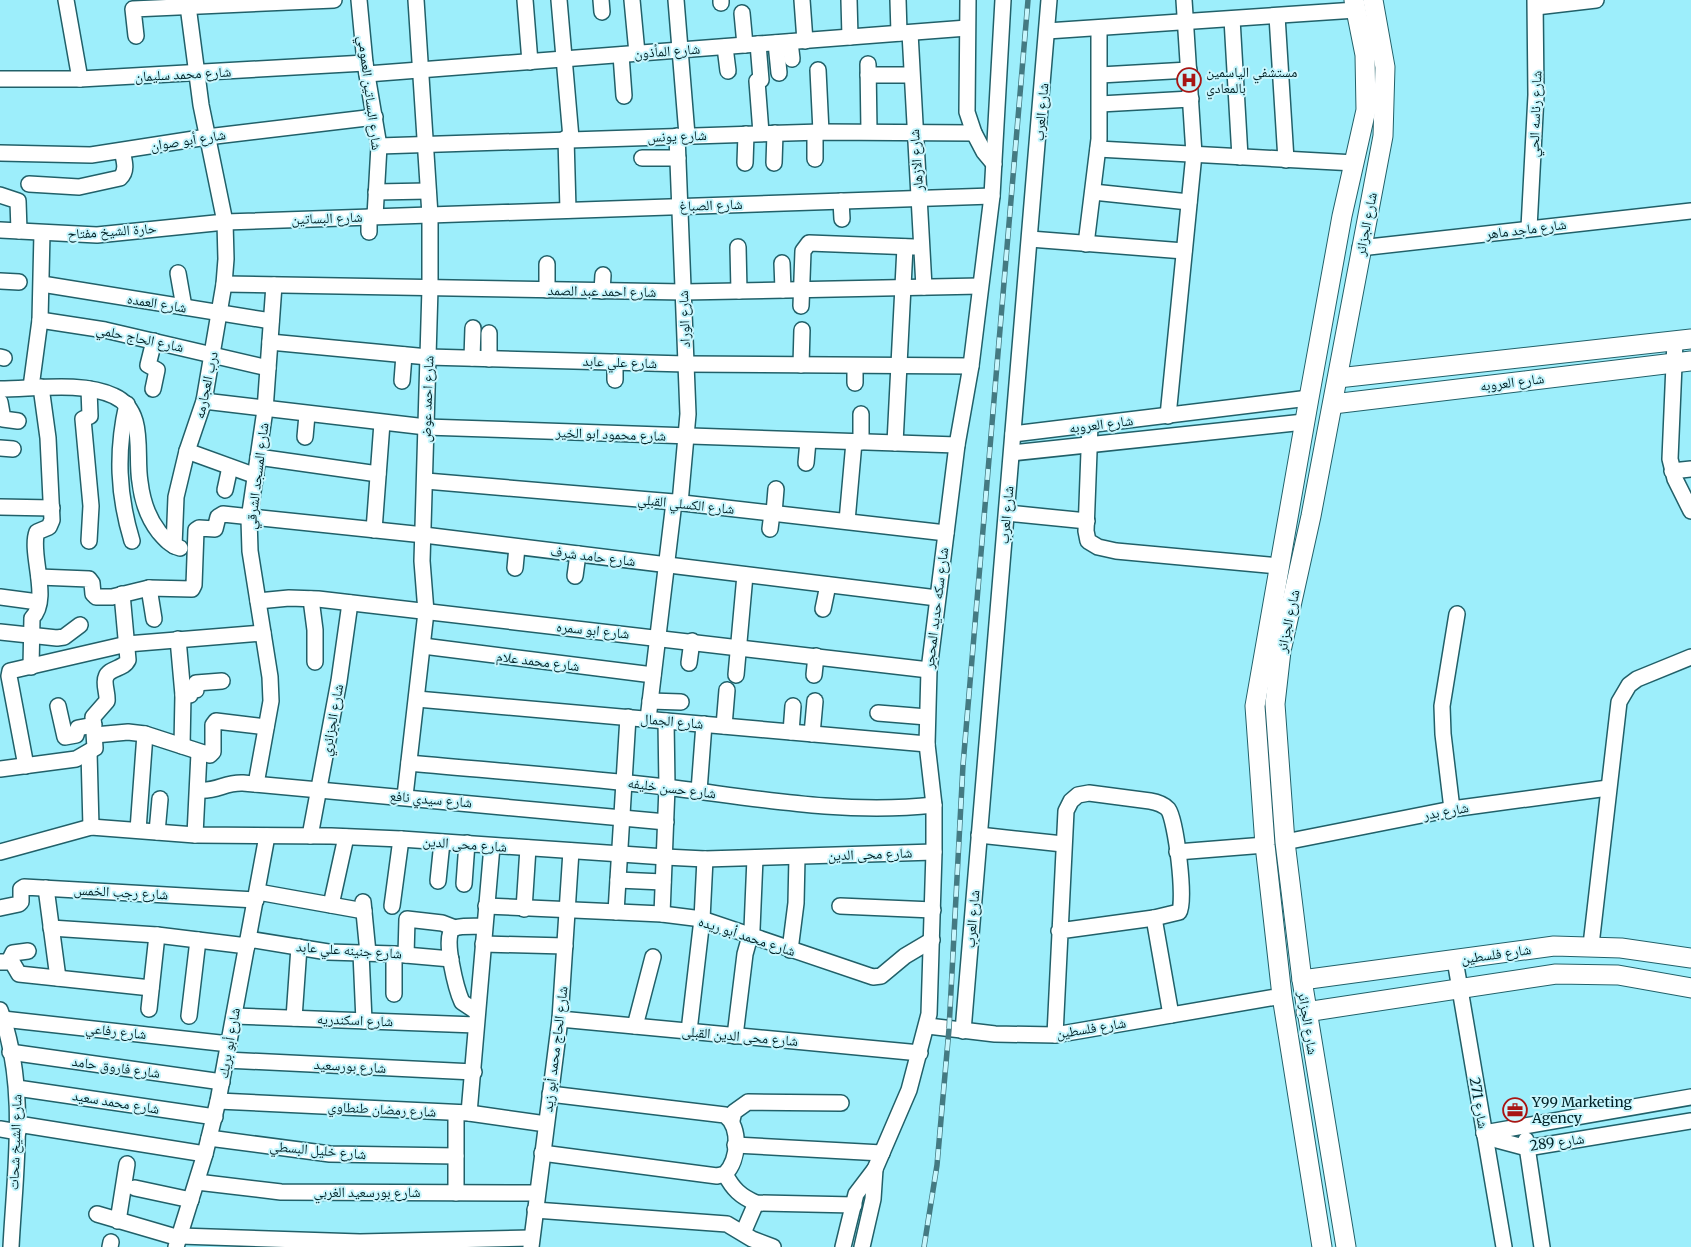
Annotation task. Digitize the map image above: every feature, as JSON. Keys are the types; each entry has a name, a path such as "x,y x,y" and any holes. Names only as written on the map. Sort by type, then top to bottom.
{"street":[{"path":"66,0 80,79"},
{"path":"136,36 131,5 188,6 227,2 334,0"},
{"name":"شارع البساتين العمومي","path":"359,0 366,69 379,146 376,192 370,232"},
{"name":"شارع احمد عوض","path":"405,796 426,612 422,572 426,481 430,215 416,0"},
{"path":"525,0 530,62"},
{"path":"559,0 568,138 568,210"},
{"path":"632,0 637,54"},
{"name":"شارع الوراد","path":"648,719 666,565 687,437 684,292 678,158 682,136 680,50 676,0"},
{"path":"779,73 791,42 802,0"},
{"path":"849,0 850,37"},
{"name":"شارع الازهار","path":"898,0 912,75 924,287"},
{"path":"968,0 967,112 974,133 984,152 994,164"},
{"name":"شارع سكه حديد المحجر","path":"875,1169 909,1090 928,1026 933,910 934,805 927,744 928,670 957,445 971,366 992,196 1002,0"},
{"name":"شارع العرب","path":"963,1031 1049,0"},
{"path":"1168,416 1194,154 1184,0"},
{"name":"شارع الجزائر","path":"1346,1247 1306,1012 1285,842 1276,730 1277,680 1281,651 1333,404 1360,248 1383,136 1386,90 1383,44 1373,0"},
{"path":"1535,4 1596,0"},
{"name":"شارع رئاسه الحي","path":"1529,228 1535,139 1535,4"},
{"path":"1047,31 1276,16 1355,5"},
{"name":"شارع الجزائر","path":"1322,1247 1282,996 1265,844 1255,706 1308,398 1342,216 1366,110 1367,82 1365,55 1355,5"},
{"name":"درب العجارمه","path":"174,546 176,497 187,451 204,401 224,284 225,222 196,74 188,6"},
{"path":"742,13 761,80 757,81 761,133 774,163"},
{"path":"1276,16 1286,160"},
{"path":"1232,19 1240,157"},
{"name":"شارع المأذون","path":"366,69 420,70 967,28"},
{"path":"1086,244 1098,149 1100,28"},
{"path":"791,42 792,59"},
{"path":"725,47 728,71"},
{"path":"621,55 624,96"},
{"name":"شارع محمد سليمان","path":"0,79 80,79 366,69"},
{"path":"869,131 868,69 912,75"},
{"path":"815,159 818,132 818,70"},
{"path":"1100,75 1189,70"},
{"path":"1100,104 1191,99"},
{"name":"شارع أبو صوان","path":"0,154 91,155 208,137 375,117"},
{"name":"شارع يونس","path":"379,146 568,138 761,133 914,131 974,133"},
{"path":"745,163 761,133"},
{"path":"1098,149 1355,163"},
{"path":"29,184 79,187 120,178 124,174 125,168 122,151"},
{"path":"642,158 678,158"},
{"path":"1348,192 1360,188 1372,189"},
{"path":"376,192 428,191"},
{"path":"1093,192 1189,202"},
{"path":"0,195 18,201 19,231"},
{"name":"شارع الصباغ","path":"430,215 992,196"},
{"path":"841,201 842,219"},
{"name":"شارع ماجد ماهر","path":"1360,248 1691,211"},
{"name":"شارع البساتين","path":"225,222 430,215"},
{"path":"1342,216 1354,220 1366,218"},
{"name":"حارة الشيخ مفتاح","path":"0,230 98,235 225,222"},
{"path":"31,667 32,618 36,613 38,602 39,577 36,534 49,527 52,508 48,438 36,387 42,284 42,233"},
{"path":"1030,239 1184,251"},
{"path":"802,306 803,252 809,243 922,248"},
{"path":"738,247 740,291"},
{"path":"895,443 905,247"},
{"path":"782,263 783,290"},
{"path":"547,264 547,290"},
{"path":"178,273 184,307"},
{"path":"602,291 603,275"},
{"path":"0,281 19,282"},
{"name":"شارع العمده","path":"42,284 271,321"},
{"name":"شارع احمد عبد الصمد","path":"224,284 684,292 802,289 825,294 904,287 980,286"},
{"name":"شارع المسجد الشرقي","path":"256,784 271,701 271,688 250,551 249,519 265,410 274,285"},
{"name":"شارع الحاج حلمي","path":"40,320 105,330 268,368"},
{"path":"472,358 473,328"},
{"path":"802,330 808,370"},
{"path":"489,333 489,359"},
{"path":"1683,340 1683,362 1670,459 1672,471 1691,511"},
{"name":"شارع العروبه","path":"1338,378 1683,340"},
{"path":"153,389 158,371 148,365 154,341"},
{"name":"شارع علي عابد","path":"270,342 428,357 686,364 808,370 855,366 971,366"},
{"path":"404,355 406,382 428,385"},
{"path":"615,362 615,380"},
{"name":"شارع العروبه","path":"1333,404 1683,362"},
{"path":"855,366 855,382"},
{"path":"0,390 36,387 89,389 114,396 127,404 136,427 140,482 145,503 157,529 174,546 194,550 194,587 189,589 149,588 96,598 92,594 92,583 89,579 39,577"},
{"path":"89,389 90,416 83,419 91,506 89,541"},
{"name":"شارع العروبه","path":"1013,434 1308,398"},
{"name":"شارع محمود ابو الخير","path":"204,401 307,415 426,427 957,445"},
{"path":"0,402 3,419 18,421"},
{"path":"127,404 119,450 119,473 125,519 132,541"},
{"path":"847,522 861,414"},
{"path":"305,437 307,415"},
{"name":"شارع العروبه","path":"1012,453 1304,422"},
{"path":"374,530 382,423"},
{"path":"1090,425 1088,541 1098,547 1279,566"},
{"path":"806,463 808,441"},
{"path":"187,451 256,476"},
{"path":"258,457 378,474"},
{"path":"225,490 230,467"},
{"path":"1672,471 1691,469"},
{"name":"شارع الكسلي القبلي","path":"426,481 677,502 946,532"},
{"path":"770,529 776,489"},
{"path":"0,507 52,508"},
{"path":"1007,513 1087,521"},
{"name":"شارع حامد شرف","path":"194,550 196,530 215,529 220,515 424,535 666,565 745,575 770,584 828,585 936,598"},
{"path":"515,568 518,547"},
{"path":"575,576 578,554"},
{"path":"736,675 745,575"},
{"path":"823,609 828,585"},
{"path":"149,588 154,619"},
{"path":"0,769 68,760 89,752 96,746 94,714 107,701 106,676 127,663 122,594"},
{"path":"0,597 38,602"},
{"path":"311,599 315,630 314,662"},
{"name":"شارع ابو سمره","path":"258,601 311,599 350,603 658,637 928,670"},
{"name":"شارع الجزائري","path":"310,836 339,681 350,603"},
{"path":"1452,809 1443,734 1442,706 1457,614"},
{"path":"0,632 61,638 80,625"},
{"path":"26,766 6,693 9,672 127,644 263,633"},
{"path":"178,639 184,695 182,746"},
{"path":"689,663 692,641"},
{"name":"شارع محمد علام","path":"423,646 653,675"},
{"path":"814,675 816,656"},
{"path":"1591,945 1619,702 1623,693 1637,679 1691,658"},
{"path":"184,695 190,695 191,691 196,690 196,683 222,681"},
{"path":"724,726 727,690"},
{"name":"شارع الجمال","path":"417,699 927,744"},
{"path":"650,701 681,702"},
{"path":"812,734 815,701"},
{"path":"58,706 66,737 76,735 78,728 145,734 206,754"},
{"path":"791,732 793,706"},
{"path":"878,714 927,717"},
{"path":"616,912 628,717"},
{"path":"662,914 667,787 666,721"},
{"path":"195,835 198,790 213,725 216,722 266,727"},
{"path":"699,791 704,724"},
{"path":"138,830 145,734"},
{"path":"89,752 91,827"},
{"name":"شارع حسن خليفه","path":"409,762 667,787 843,808 901,809 934,805"},
{"name":"شارع سيدي نافع","path":"198,790 215,790 235,782 405,796 666,822"},
{"name":"شارع بدر","path":"1285,842 1452,809 1608,788"},
{"path":"1055,1035 1059,931 1063,844 1066,811 1071,801 1078,795 1089,793 1160,803 1168,808 1172,819 1177,852 1182,908 1174,915 1059,931"},
{"path":"157,832 160,799"},
{"name":"شارع محى الدين","path":"0,852 91,827 195,835 400,839 664,858 755,858 934,852"},
{"path":"980,835 1063,844"},
{"name":"شارع أبو بريك","path":"178,1240 215,1117 267,836"},
{"path":"331,905 346,837"},
{"path":"394,994 400,954 402,911 400,839"},
{"path":"438,881 442,842"},
{"path":"464,884 467,843"},
{"path":"1177,852 1265,844"},
{"path":"456,1193 456,1156 463,1113 474,1072 484,926 492,846"},
{"path":"524,909 528,848"},
{"name":"شارع الحاج محمد أبو زيد","path":"531,1242 560,1019 571,851"},
{"path":"790,950 796,903 797,857"},
{"path":"735,1036 745,954 750,937 755,858"},
{"path":"689,1031 702,919 705,859"},
{"path":"618,880 664,882"},
{"name":"شارع رجب الخمس","path":"0,908 19,904 22,888 257,896 331,905 363,906 364,953"},
{"path":"46,888 58,978"},
{"name":"شارع محمد أبو ريده","path":"486,906 662,914 702,919 874,978 881,976 905,956 932,940"},
{"path":"840,906 933,910"},
{"path":"402,911 455,928 484,926"},
{"path":"1154,918 1171,1016"},
{"name":"شارع جنينه علي عابد","path":"51,928 299,947 328,952 400,954 451,958"},
{"path":"455,928 450,932 448,942 451,958 462,1002 477,1019"},
{"path":"149,1009 157,935"},
{"path":"189,1016 198,940"},
{"path":"483,944 564,946"},
{"name":"شارع فلسطين","path":"1302,980 1554,946 1591,945 1691,958"},
{"path":"294,1018 299,947"},
{"path":"28,951 13,953 5,961 19,974 151,988"},
{"path":"1649,979 1652,952"},
{"path":"364,953 364,1021"},
{"path":"635,1026 652,957"},
{"name":"شارع 271","path":"1455,960 1504,1247"},
{"name":"شارع فلسطين","path":"1306,1012 1556,974 1603,974 1649,979 1691,988"},
{"name":"شارع فلسطين","path":"928,1026 963,1031 1055,1035 1282,996"},
{"name":"شارع اسكندريه","path":"234,1016 364,1021 477,1019"},
{"name":"شارع محى الدين القبلى","path":"560,1019 920,1053"},
{"name":"شارع رفاعي","path":"2,1020 229,1044"},
{"name":"شارع الشيخ شحات","path":"2,1020 10,1052 11,1078 18,1128 11,1247"},
{"name":"شارع فاروق حامد","path":"10,1052 222,1082"},
{"name":"شارع بورسعيد","path":"226,1060 474,1072"},
{"name":"شارع محمد سعيد","path":"11,1078 215,1117"},
{"path":"542,1153 717,1176 725,1174 733,1161 735,1127 732,1120 725,1115 550,1094"},
{"name":"شارع 289","path":"1484,1133 1691,1097"},
{"name":"شارع رمضان طنطاوي","path":"218,1101 463,1113 546,1124"},
{"path":"732,1120 740,1106 748,1102 841,1103"},
{"name":"شارع 289","path":"1484,1133 1498,1140 1527,1148 1691,1121"},
{"path":"1524,1126 1542,1247"},
{"path":"0,1129 18,1128 205,1154"},
{"name":"شارع خليل البسطي","path":"209,1138 330,1154 456,1156"},
{"path":"735,1145 882,1153"},
{"path":"118,1221 127,1164"},
{"path":"843,1247 856,1194 875,1169"},
{"path":"862,1247 873,1199 875,1169"},
{"path":"725,1174 732,1186 742,1197 756,1203 854,1205"},
{"name":"شارع بورسعيد الغربي","path":"197,1182 281,1192 537,1193"},
{"path":"135,1188 191,1200"},
{"path":"743,1233 756,1203"},
{"path":"535,1210 727,1224 757,1242 773,1247"},
{"path":"97,1214 178,1240 243,1243 360,1244 531,1242"}],"railway":[{"path":"924,1247 937,1165 949,1029 963,765 1028,0"}],"place":[{"name":"مستشفي الياسمين بالمعادي","path":"1189,80"},
{"name":"Y99 Marketing Agency","path":"1515,1110"}]}
